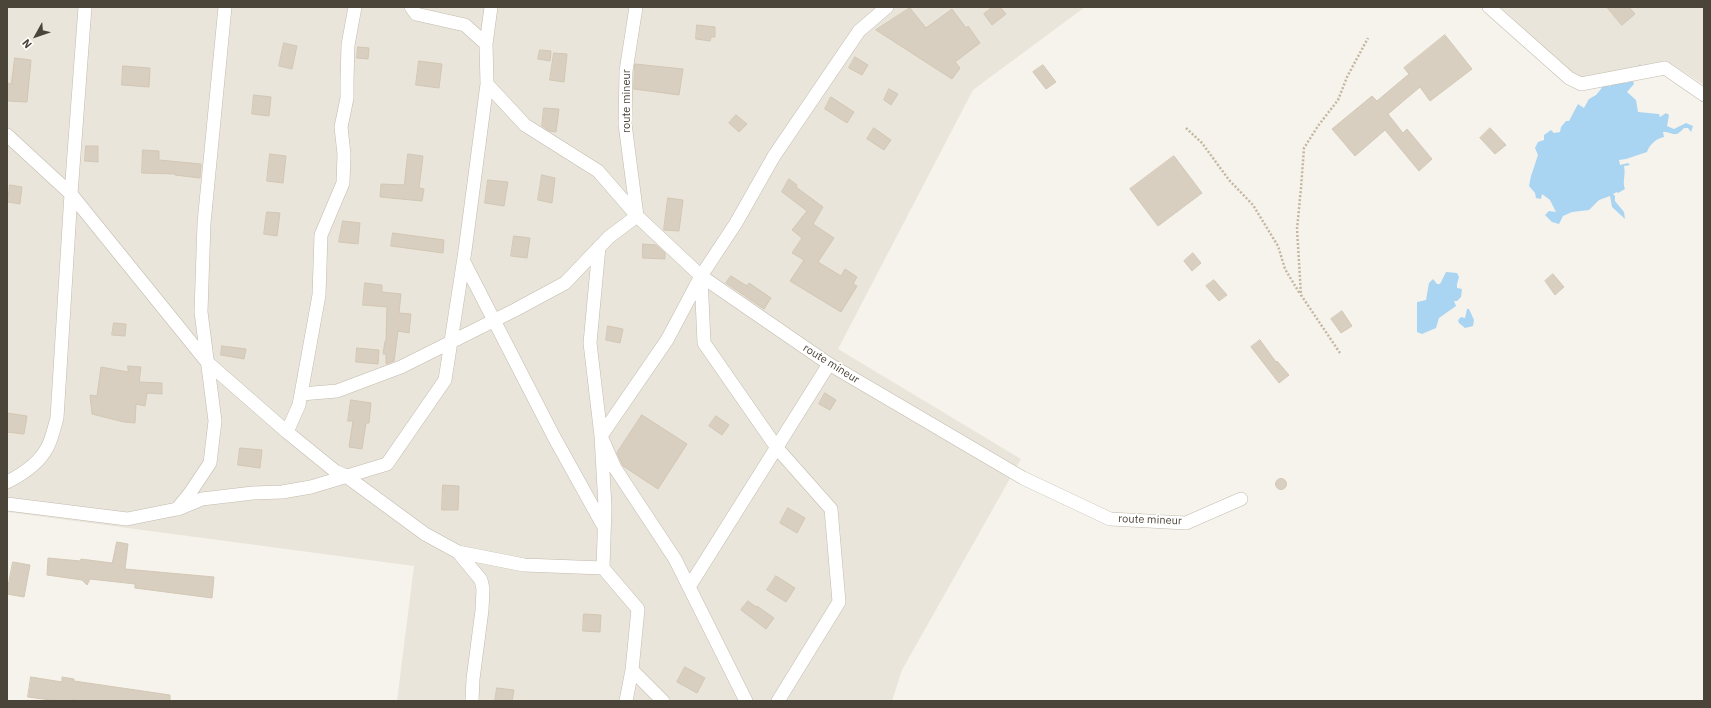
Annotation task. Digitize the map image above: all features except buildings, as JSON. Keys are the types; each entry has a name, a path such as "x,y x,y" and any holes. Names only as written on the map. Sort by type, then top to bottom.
{"street":[{"path":"7,482 18,477 35,463 47,448 56,418 85,7"},
{"path":"177,510 210,463 215,421 201,312 204,223 225,7"},
{"path":"287,432 299,405 319,296 321,236 343,183 344,154 341,127 347,98 346,80 348,46 355,7"},
{"path":"411,7 416,14 465,25 486,44"},
{"path":"7,504 127,519 177,510 202,499 252,493 282,492 311,487 387,464 445,380 464,262 487,84 486,44 491,7"},
{"name":"route mineur","path":"636,7 626,71 625,124 637,216 701,276 830,364 1023,478 1110,519 1186,523 1241,499"},
{"path":"601,436 666,340 701,276 736,223 774,156 859,31 887,7"},
{"path":"1489,7 1568,78 1581,84 1665,68 1704,94"},
{"path":"301,394 337,391 401,367 451,343 564,283 609,237 637,216 598,171 525,125 487,84"},
{"path":"7,135 71,194 207,362 287,432 335,471 346,476 425,534 458,552 524,565 602,568"},
{"path":"599,247 590,343 601,436 605,507 602,568 638,610 632,670 626,701"},
{"path":"464,262 554,437 604,528"},
{"path":"701,276 704,343 777,448 831,509 839,602 778,701"},
{"path":"689,587 830,364"},
{"path":"601,436 615,468 675,559 746,701"},
{"path":"458,552 481,580 483,589 472,701"},
{"path":"632,670 663,701"}],"path":[{"path":"1300,295 1297,229 1304,148 1318,126 1338,100 1347,77 1368,38"},
{"path":"1186,128 1202,143 1229,180 1253,205 1278,246 1285,270 1300,295 1340,353"}],"shaded area":[{"path":"7,7 1085,7 973,90 838,349 1021,459 902,670 892,701 397,701 414,566 7,512"},
{"path":"1500,7 1704,7 1704,85 1667,61 1582,82"}],"water":[{"path":"1640,64 1641,67 1633,81 1634,84 1627,92 1636,100 1638,112 1659,114 1660,117 1666,113 1669,115 1667,126 1674,129 1686,123 1693,126 1691,132 1688,128 1684,128 1676,134 1663,132 1664,137 1654,142 1647,152 1619,160 1620,165 1628,163 1630,165 1624,166 1625,189 1613,194 1615,196 1615,201 1624,212 1625,219 1612,207 1610,196 1599,200 1589,210 1572,212 1563,216 1559,224 1552,222 1545,215 1549,211 1556,212 1550,200 1542,194 1541,199 1536,198 1535,193 1529,186 1538,155 1535,148 1538,142 1544,140 1544,135 1551,130 1554,133 1560,132 1561,127 1566,121 1569,121 1578,104 1584,108 1589,99 1596,95 1601,89 1605,81 1610,87 1613,79 1616,82 1627,83"},
{"path":"1446,272 1457,273 1459,277 1457,288 1462,289 1461,297 1457,301 1454,301 1456,306 1439,318 1436,328 1422,334 1417,332 1417,302 1426,300 1429,283 1433,279 1437,284 1440,284"},
{"path":"1467,309 1469,309 1474,320 1473,326 1465,328 1459,323 1458,320 1461,317 1465,318"}]}
